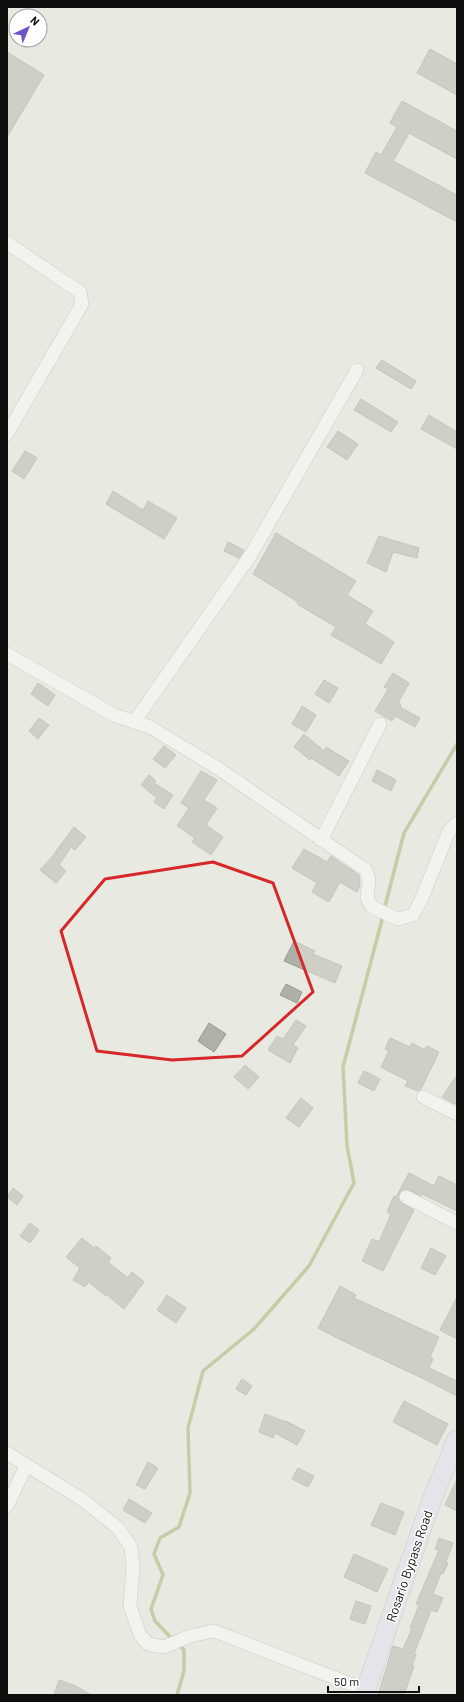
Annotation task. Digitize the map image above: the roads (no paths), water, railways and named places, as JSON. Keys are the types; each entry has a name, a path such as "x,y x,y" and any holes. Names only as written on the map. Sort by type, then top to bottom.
{"main road":[{"name":"Rosario Bypass Road","path":"365,1693 431,1502 457,1439"}],"street":[{"path":"7,243 80,292 82,304 7,434"},
{"path":"134,722 250,556 357,370"},
{"path":"7,654 114,715 150,727 219,769 366,870 369,880 368,898 372,907 398,919 413,915 421,900 449,831 457,823"},
{"path":"321,840 380,724"},
{"path":"422,1097 457,1114"},
{"path":"406,1197 457,1223"},
{"path":"7,1453 83,1500 118,1528 131,1547 133,1568 130,1606 140,1635 148,1644 164,1647 190,1636 214,1631 365,1693"},
{"path":"7,1506 26,1466"}],"waterway":[{"path":"384,910 404,833 457,744"},
{"path":"173,1640 155,1621 151,1609 163,1575 154,1554 160,1538 179,1527 190,1493 188,1428 203,1371 254,1329 309,1266 354,1183 347,1145 343,1067 383,916"},
{"path":"177,1695 184,1671 184,1650 178,1644"}]}
